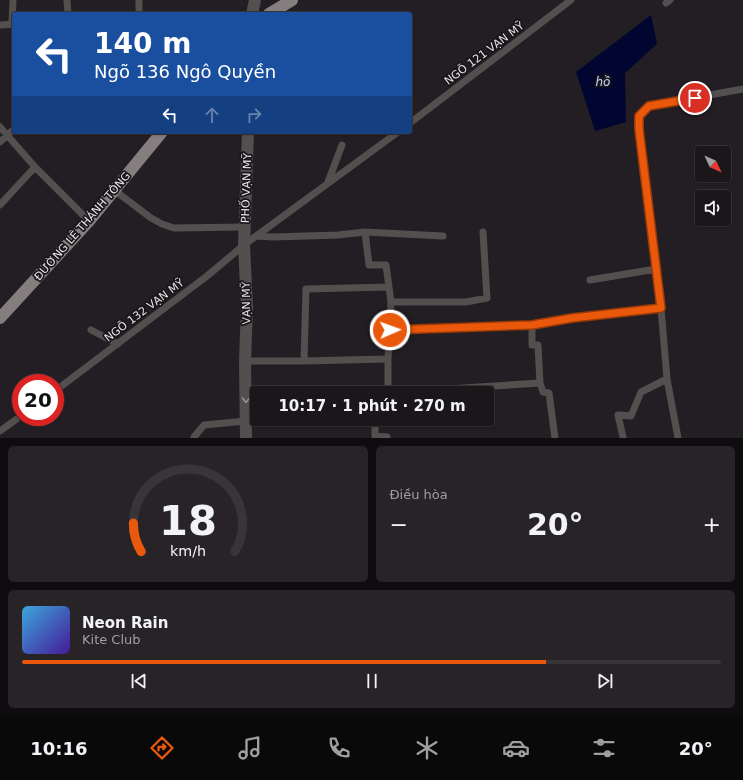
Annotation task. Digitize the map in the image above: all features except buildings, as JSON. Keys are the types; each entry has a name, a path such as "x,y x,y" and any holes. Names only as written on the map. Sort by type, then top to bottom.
{"main road":[{"path":"272,12 292,0"},
{"name":"ĐƯỜNG LÊ THÁNH TÔNG","path":"0,318 89,221 160,134"}],"street":[{"path":"252,12 255,0"},
{"name":"PHỐ VẠN MỸ","path":"244,244 248,134"},
{"name":"VẠN MỸ","path":"244,244 247,307 246,361"},
{"path":"246,361 246,438"}],"lane":[{"path":"13,0 13,12"},
{"path":"67,0 68,12"},
{"path":"139,0 139,12"},
{"name":"NGÕ 121 VẠN MỸ","path":"412,121 571,0"},
{"path":"0,26 12,24"},
{"path":"678,438 667,379 661,308 639,129 639,116 649,106 743,89"},
{"path":"0,127 34,167 89,221"},
{"path":"0,142 12,131"},
{"path":"244,244 395,134"},
{"path":"328,183 342,145"},
{"path":"0,206 34,167"},
{"path":"114,190 151,218 174,228 245,227"},
{"path":"256,236 273,237 338,235 365,232 443,236"},
{"path":"365,232 369,265 386,265 391,302 387,386"},
{"path":"391,302 466,302 487,298 483,232"},
{"name":"NGÕ 132 VẠN MỸ","path":"64,384 207,276 244,244"},
{"path":"590,280 656,269"},
{"path":"304,361 306,289 389,287"},
{"path":"390,330 532,325 572,318 661,308"},
{"path":"532,325 532,345 538,345 540,382 543,392 549,393 555,438"},
{"path":"91,330 118,344"},
{"path":"246,361 304,361 388,358"},
{"path":"623,437 618,415 631,416 641,392 667,379"},
{"path":"484,386 540,382"},
{"path":"194,437 204,425 246,421"},
{"path":"0,431 12,422"},
{"path":"375,426 375,436 387,438"}],"water":[{"name":"hồ","path":"651,15 657,44 625,73 626,122 595,131 576,72"}],"route":[{"path":"390,330 532,325 572,318 661,308 638,121 639,116 649,106 695,98"}]}
